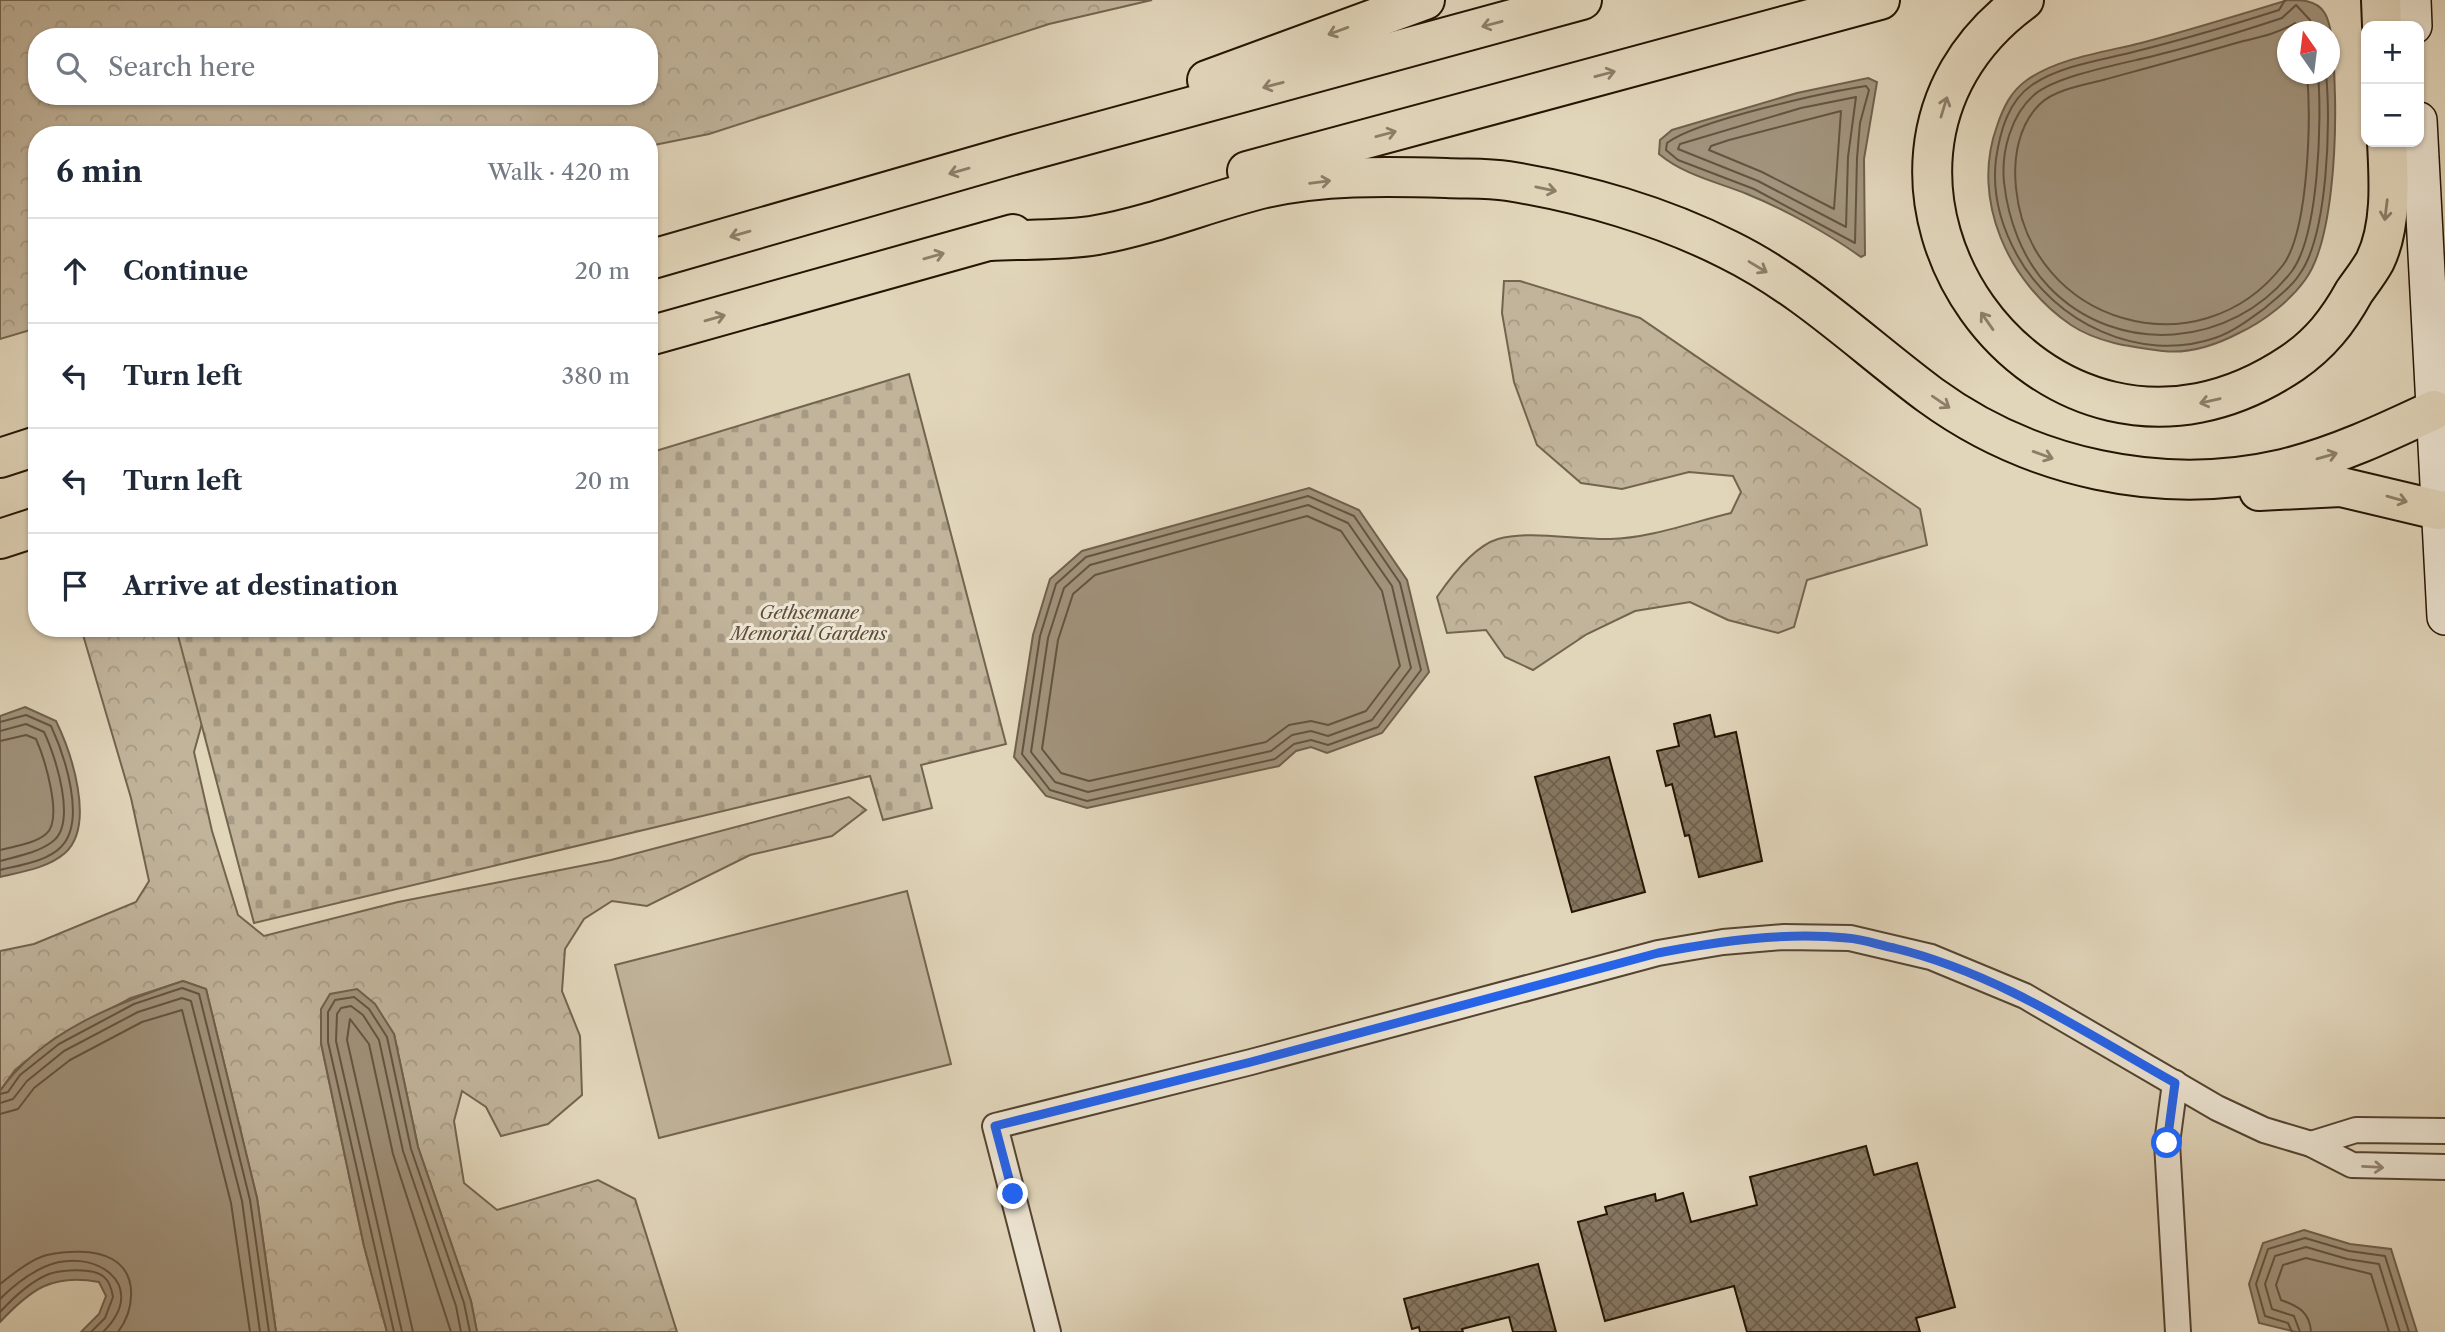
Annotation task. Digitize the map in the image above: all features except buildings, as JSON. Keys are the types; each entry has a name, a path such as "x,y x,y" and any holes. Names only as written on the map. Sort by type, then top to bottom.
{"highway":[{"path":"1017,155 1284,50 1425,0"},
{"path":"658,257 1017,155 1582,0"},
{"path":"658,333 1880,0"},
{"path":"2024,0 1994,23 1975,44 1959,67 1946,99 1933,159 1938,224 1959,277 1994,331 2038,370 2089,396 2151,407 2209,402 2254,385 2318,343 2344,311 2375,261 2389,188 2387,147"},
{"path":"2381,0 2382,21"},
{"path":"989,241 1096,236 1265,188 1360,177 1504,180 1572,194 1642,215 1729,250 1804,295 1929,394 1980,428 2060,461 2114,474 2220,478 2282,469 2339,452 2441,408"},
{"path":"0,458 28,449"},
{"path":"2114,474 2141,488 2210,495 2341,487 2438,510"},
{"path":"0,539 28,530"}],"street":[{"path":"2413,0 2414,21"},
{"path":"2421,147 2441,408 2438,510 2445,617"},
{"path":"1048,1332 995,1126 1251,1062 1658,953 1723,942 1784,937 1850,938 1931,957 2025,996 2217,1108 2264,1129 2311,1144 2352,1165 2445,1167"},
{"path":"2175,1083 2167,1143 2178,1332"},
{"path":"2311,1144 2356,1130 2445,1131"}],"green space":[{"path":"0,0 1152,0 1049,24 709,134 658,144 658,126 28,126 28,331 0,339"},
{"path":"1504,281 1520,281 1640,318 1920,509 1927,545 1807,580 1794,627 1778,633 1728,620 1690,602 1635,611 1587,634 1533,670 1505,657 1486,630 1447,633 1437,597 1463,564 1489,543 1510,536 1524,535 1610,539 1656,533 1731,513 1741,492 1733,476 1689,472 1622,489 1581,483 1537,445 1514,382 1502,313"},
{"name":"Gethsemane Memorial Gardens","path":"909,374 1006,744 921,765 932,808 883,820 870,776 254,923 178,637 658,637 658,450"},
{"path":"84,637 194,637 209,698 194,752 212,831 238,915 264,936 398,902 611,860 849,797 866,810 832,836 750,855 647,906 612,901 584,919 565,949 562,991 580,1036 582,1095 548,1124 501,1136 486,1107 462,1091 454,1121 464,1183 497,1210 598,1180 635,1199 677,1332 477,1332 471,1301 418,1147 394,1034 321,1043 364,1246 387,1332 276,1332 257,1198 206,989 183,981 131,998 55,1038 15,1070 0,1091 0,951 34,944 136,902 149,881 131,798"},
{"path":"907,891 951,1064 659,1138 615,965"}],"water":[{"path":"2288,0 2317,5 2328,21 2277,21 2277,84 2334,84 2335,116 2327,217 2322,242 2305,280 2284,303 2248,328 2202,348 2173,352 2127,346 2092,336 2071,325 2049,307 2029,287 2013,263 1992,210 1988,182 1990,154 1997,126 2008,100 2027,80 2053,66"},
{"path":"1868,78 1877,82 1864,159 1865,255 1861,257 1791,214 1690,173 1659,154 1660,140 1672,130 1797,93"},
{"path":"1309,488 1359,510 1407,580 1429,672 1382,733 1327,753 1311,747 1296,751 1279,766 1087,808 1046,796 1014,757 1033,635 1050,579 1082,551"},
{"path":"25,707 56,721 74,769 80,807 79,825 74,841 58,858 34,869 0,877 0,716"},
{"path":"183,981 206,989 257,1198 276,1332 81,1332 99,1314 106,1296 99,1282 83,1280 68,1280 44,1286 22,1301 0,1322 0,1091 17,1070 37,1052 82,1022 132,999"},
{"path":"357,989 375,1004 394,1034 418,1147 471,1301 477,1332 387,1332 364,1246 321,1043 321,1009 330,994"},
{"path":"2304,1230 2350,1244 2391,1249 2417,1332 2296,1332 2259,1323 2249,1284 2263,1243"}],"route":[{"path":"1013,1194 995,1126 1251,1062 1658,953 1723,942 1784,937 1850,938 1931,957 2025,996 2175,1083 2167,1143"}]}
